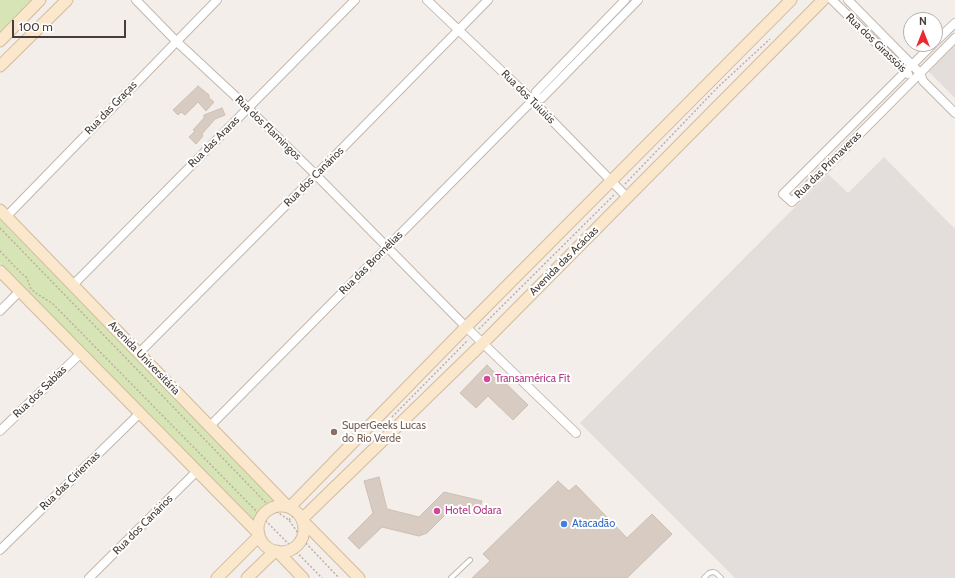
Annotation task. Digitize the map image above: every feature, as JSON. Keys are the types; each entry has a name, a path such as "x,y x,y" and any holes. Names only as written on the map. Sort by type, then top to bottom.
{"street":[{"path":"0,41 40,0"},
{"path":"0,66 67,0"},
{"name":"Rua dos Flamingos","path":"136,0 176,41 248,108 316,175 470,331 576,433"},
{"name":"Rua das Graças","path":"3,213 217,0"},
{"name":"Rua das Araras","path":"73,285 355,0"},
{"name":"Rua dos Tuiuiús","path":"427,0 533,100 623,194"},
{"name":"Rua dos Canários","path":"139,353 488,0"},
{"name":"Rua das Bromélias","path":"210,426 533,100 536,92 625,0"},
{"name":"Rua das Bromélias","path":"533,100 542,98 638,0"},
{"name":"Avenida das Acácias","path":"296,513 611,182 791,0"},
{"name":"Avenida das Acácias","path":"296,513 483,342 623,194 823,0"},
{"name":"Rua dos Girassóis","path":"832,0 905,72 917,76 955,113"},
{"name":"Rua dos Girassóis","path":"848,0 912,65 917,76"},
{"name":"Rua das Primaveras","path":"943,34 955,23"},
{"name":"Rua das Primaveras","path":"925,52 783,194 792,202 955,38"},
{"name":"Avenida Universitária","path":"3,213 359,578"},
{"path":"0,271 259,535 265,545 276,551 303,578"},
{"path":"0,311 20,291"},
{"name":"Rua dos Sabías","path":"0,431 81,353"},
{"name":"Rua das Ciriemas","path":"0,550 140,413"},
{"name":"Rua dos Canários","path":"89,578 197,471"},
{"path":"217,578 259,535 258,524 267,510 282,506 296,513 304,530 302,539 292,548 284,551 276,551 247,578"}],"lane":[{"path":"451,578 470,560"},
{"path":"704,578 709,572 713,572 721,578"}],"path":[{"path":"391,418 470,331 623,194 718,88 773,36"},
{"path":"0,228 271,508 289,520 302,539 340,578"},
{"path":"0,251 27,278 31,289 52,303 322,578"},
{"path":"289,520 296,513"}],"shaded area":[{"path":"955,43 955,98 927,70"},
{"path":"884,157 955,229 955,578 735,578 580,423 828,174 848,193"}],"green space":[{"path":"0,0 33,0 0,34"},
{"path":"0,219 277,500 264,508 256,517 255,523 0,263"}],"building":[{"path":"198,86 209,95 209,98 214,102 206,111 198,102 185,115 181,112 178,115 173,110"},
{"path":"222,108 225,115 215,119 202,134 203,136 196,144 189,137 195,131 193,130 204,118 204,115"},
{"name":"Transamérica Fit","path":"487,365 528,405 513,420 488,396 476,408 460,393"},
{"name":"Hotel Odara","path":"379,477 387,509 419,517 444,492 482,501 478,515 451,509 427,533 419,536 382,527 359,549 348,538 373,513 364,481"},
{"name":"Atacadão","path":"558,481 569,491 576,485 627,538 652,514 672,534 627,578 472,578 490,561 483,554"}],"place":[{"name":"Transamérica Fit","path":"487,379"},
{"name":"SuperGeeks Lucas do Rio Verde","path":"334,432"},
{"name":"Hotel Odara","path":"437,511"},
{"name":"Atacadão","path":"564,524"}]}
